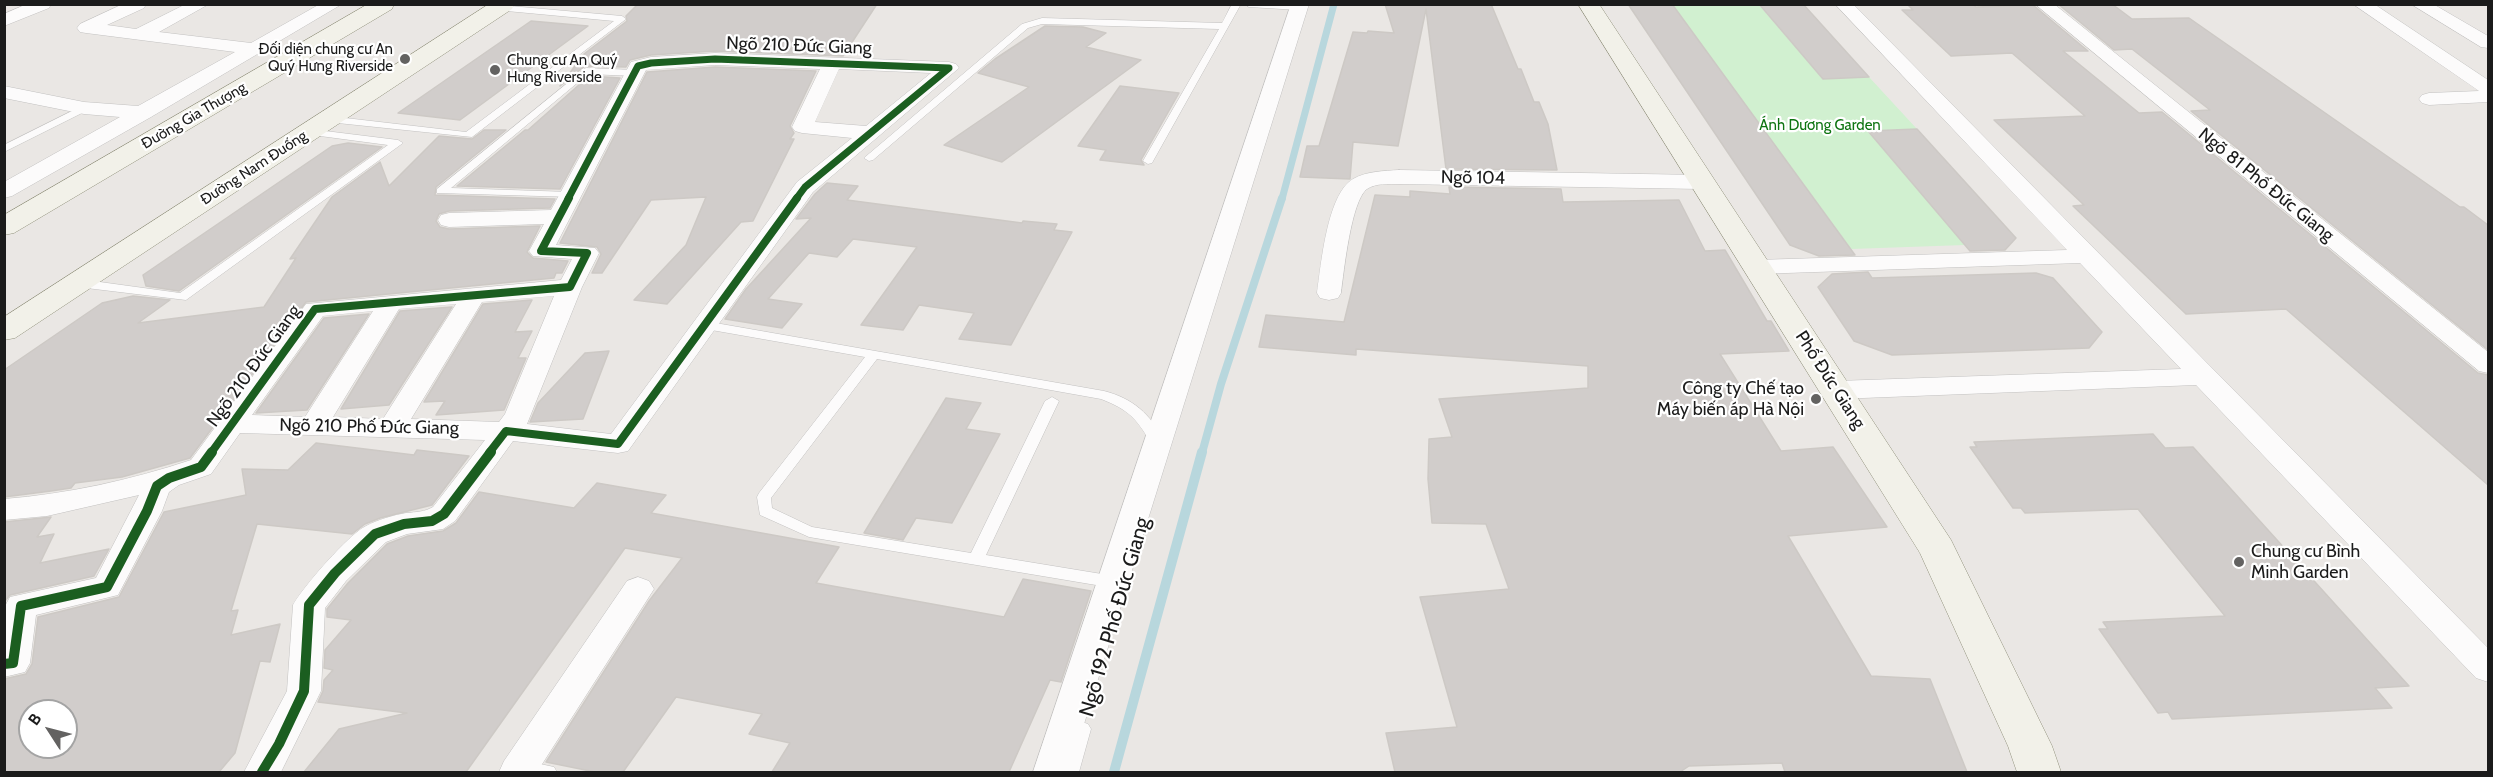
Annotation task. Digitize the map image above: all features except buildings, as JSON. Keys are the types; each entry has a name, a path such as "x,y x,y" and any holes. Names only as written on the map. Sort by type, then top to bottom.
{"street":[{"path":"4,21 44,4"},
{"path":"138,4 86,28 254,49"},
{"path":"138,35 201,4"},
{"name":"Đường Gia Thượng","path":"4,191 334,4"},
{"name":"Đường Gia Thượng","path":"4,227 384,4"},
{"name":"Phố Đức Giang","path":"1588,4 1938,550 2030,746 2039,772"},
{"path":"1843,4 2488,669"},
{"name":"Ngõ 81 Phố Đức Giang","path":"2043,4 2488,365"},
{"path":"2361,4 2488,88"},
{"path":"2419,4 2488,43"},
{"name":"Đường Nam Đuống","path":"4,331 502,6"},
{"path":"1051,772 1118,582 1300,6"},
{"name":"Ngõ 210 Đức Giang","path":"506,430 618,444 805,187 869,145 949,68 716,59 651,63 638,66 634,73"},
{"path":"832,64 802,127 869,145"},
{"path":"262,772 279,744 304,691 309,605 335,573 375,534 404,524 432,521 444,514 518,417 570,287 587,253 541,251 634,73"},
{"path":"4,92 84,108 193,116"},
{"path":"2429,99 2488,96"},
{"name":"Ngõ 104","path":"1329,293 1347,203 1355,188 1364,182 1399,177 1702,182"},
{"path":"449,220 564,206"},
{"path":"1757,267 2087,256"},
{"name":"Ngõ 210 Đức Giang","path":"4,510 47,506 169,478 201,467 315,309 570,287"},
{"path":"392,427 474,295"},
{"path":"314,425 390,304"},
{"path":"1837,390 2204,376"},
{"name":"Ngõ 210 Phố Đức Giang","path":"232,424 506,430"},
{"path":"4,664 13,663 21,606 107,587 147,511 157,486 169,478"},
{"path":"528,771 638,589"}],"lane":[{"path":"1148,161 1238,4"},
{"path":"1249,4 1300,6"},
{"path":"319,126 468,135 622,19 502,6"},
{"path":"869,145 1025,26 1042,21 1226,26"},
{"path":"564,206 441,190 586,71 634,73"},
{"path":"4,149 84,108"},
{"path":"78,283 182,297 398,142 319,126"},
{"path":"704,325 1104,395 1129,405 1148,422 1159,453"},
{"path":"873,355 764,496 765,511 809,532 1118,582"},
{"path":"976,559 1052,401"},
{"name":"Ngõ 192 Phố Đức Giang","path":"1070,772 1118,582"}],"green space":[{"name":"Ánh Dương Garden","path":"1672,5 1759,5 1823,79 1869,77 1917,129 1868,131 1965,245 1851,249"}],"waterway":[{"path":"1282,199 1334,4"},
{"path":"1202,453 1221,384 1282,198"},
{"path":"1114,772 1202,452"}],"cycle path":[{"path":"4,664 13,663 21,606 107,587 147,511 157,486 169,478 201,467 315,309 570,287 587,253 541,251 638,66 651,63 715,59 949,68 805,187 618,444 506,431 444,514 432,521 404,524 375,534 335,573 309,605 304,691 279,744 262,772"}],"place":[{"name":"Đối diện chung cư An Quý Hưng Riverside","path":"405,59"},
{"name":"Chung cư An Quý Hưng Riverside","path":"495,70"},
{"name":"Công ty Chế tạo Máy biến áp Hà Nội","path":"1816,399"},
{"name":"Chung cư Bình Minh Garden","path":"2239,562"}]}
